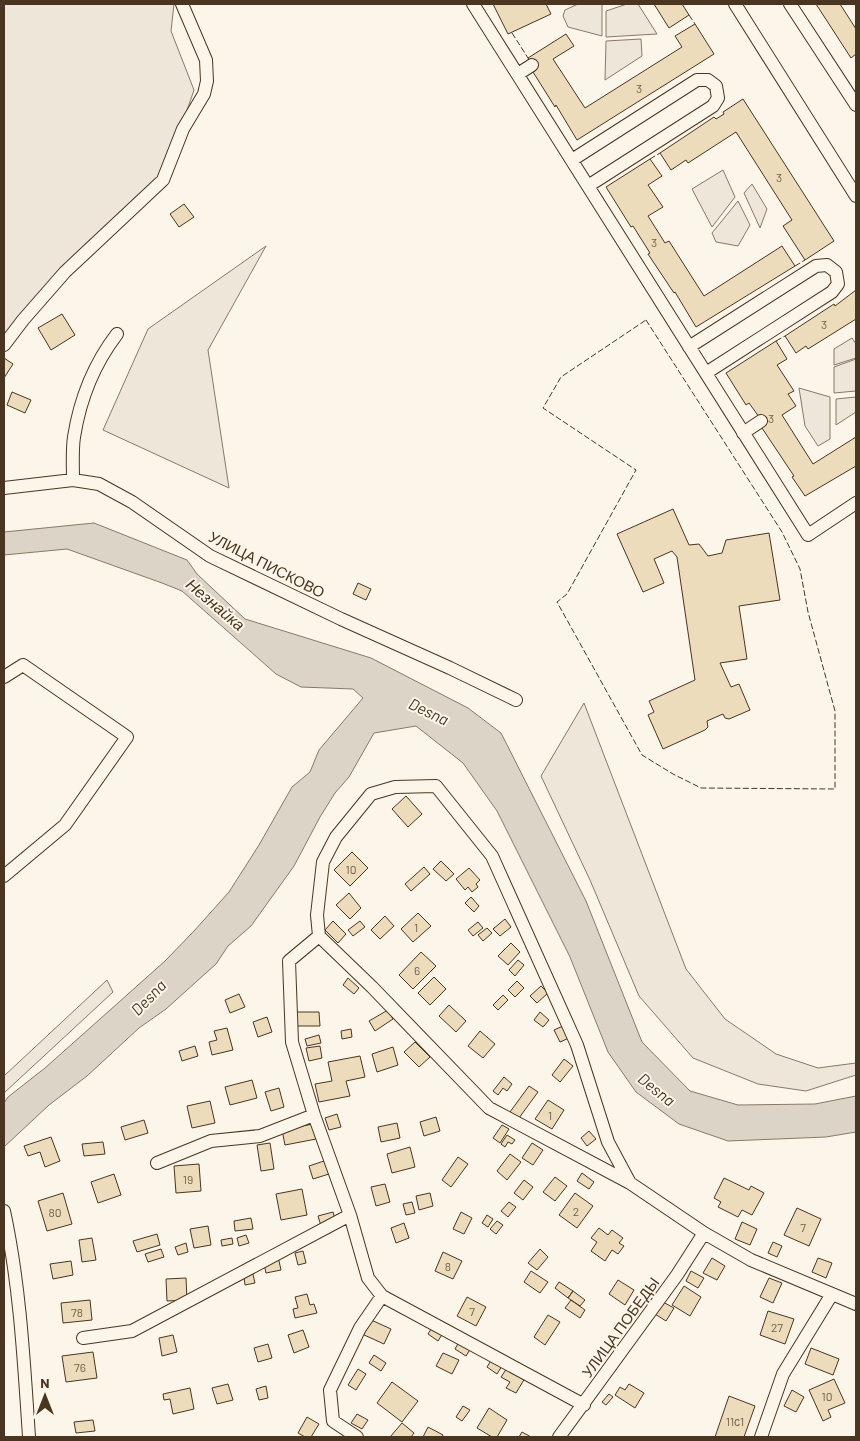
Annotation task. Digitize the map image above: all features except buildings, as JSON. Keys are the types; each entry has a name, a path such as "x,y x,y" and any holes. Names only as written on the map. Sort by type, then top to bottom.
{"street":[{"path":"4,345 65,272 163,180 183,129 204,94 207,81 206,60 182,4"},
{"path":"474,4 808,535 856,503"},
{"path":"735,4 856,196"},
{"path":"790,4 856,105"},
{"path":"518,74 532,65"},
{"path":"572,160 697,80 708,80 716,86 719,94 713,106 588,186"},
{"path":"689,347 816,266 827,266 836,272 838,284 832,292 706,373"},
{"path":"74,480 74,438 86,388 106,349 117,334"},
{"path":"744,433 761,421"},
{"name":"УЛИЦА ПИСКОВО","path":"4,488 74,480 99,484 132,502 210,556 516,700"},
{"path":"4,677 23,665 127,737 65,825 4,876"},
{"path":"630,1183 608,1142 577,1044 492,856 436,786 395,787 371,794 336,836 323,862 317,915 318,936 372,987 489,1108 630,1183 704,1233 751,1260 856,1304"},
{"path":"318,936 289,961 292,1042 314,1115 350,1214 368,1278 382,1296 584,1405"},
{"path":"157,1163 211,1141 260,1136 314,1115"},
{"path":"4,1211 11,1246 23,1344 29,1437"},
{"path":"83,1338 132,1332 350,1214"},
{"name":"УЛИЦА ПОБЕДЫ","path":"559,1437 677,1275 704,1233"},
{"path":"761,1437 783,1374 832,1294"},
{"path":"357,1437 333,1421 330,1390 360,1328 382,1296"}],"shaded area":[{"path":"4,4 174,4 171,31 194,90 165,174 4,338"},
{"path":"578,4 602,4 602,36 568,27 563,16 565,10"},
{"path":"627,4 638,4 657,34 606,37 606,11"},
{"path":"641,39 642,56 605,80 606,41"},
{"path":"723,170 735,197 712,227 692,189"},
{"path":"752,184 767,209 760,228 744,193"},
{"path":"738,201 750,225 738,246 716,242 712,233"},
{"path":"266,246 208,350 229,488 103,430 148,329"},
{"path":"852,338 856,344 856,358 834,365 834,349"},
{"path":"856,359 856,391 834,393 834,367"},
{"path":"799,388 830,397 830,439 818,446 805,426"},
{"path":"856,397 856,412 836,425 836,399"},
{"path":"584,703 686,969 725,1019 776,1054 818,1068 856,1063 856,1075 806,1091 758,1084 693,1058 639,996 590,880 541,776"},
{"path":"107,980 113,992 4,1093 4,1076"}],"water":[{"path":"94,523 187,560 197,574 245,619 371,658 468,708 501,733 586,901 642,1042 690,1091 738,1105 815,1104 856,1096 856,1132 826,1137 728,1141 679,1124 636,1092 608,1052 570,957 497,811 463,763 416,726 374,733 349,777 335,793 320,817 294,866 251,926 228,946 216,964 166,1009 139,1028 87,1076 49,1105 4,1147 4,1103 8,1097 45,1068 165,961 229,892 259,845 292,787 310,772 319,750 363,698 353,689 301,687 276,674 182,591 162,583 67,549 4,555 4,532"}],"fence":[{"path":"689,15 695,24"},
{"path":"512,33 528,58"},
{"path":"650,159 660,153"},
{"path":"795,266 805,260"},
{"path":"646,320 782,532 800,569 808,612 835,711 835,789 701,788 642,755 557,602 567,594 636,470 543,408 561,377 646,320"},
{"path":"776,341 785,336"}],"water label":[{"name":"Незнайка","path":"216,604"},
{"name":"Desna","path":"429,711"},
{"name":"Desna","path":"148,997"},
{"name":"Desna","path":"657,1089"}]}
